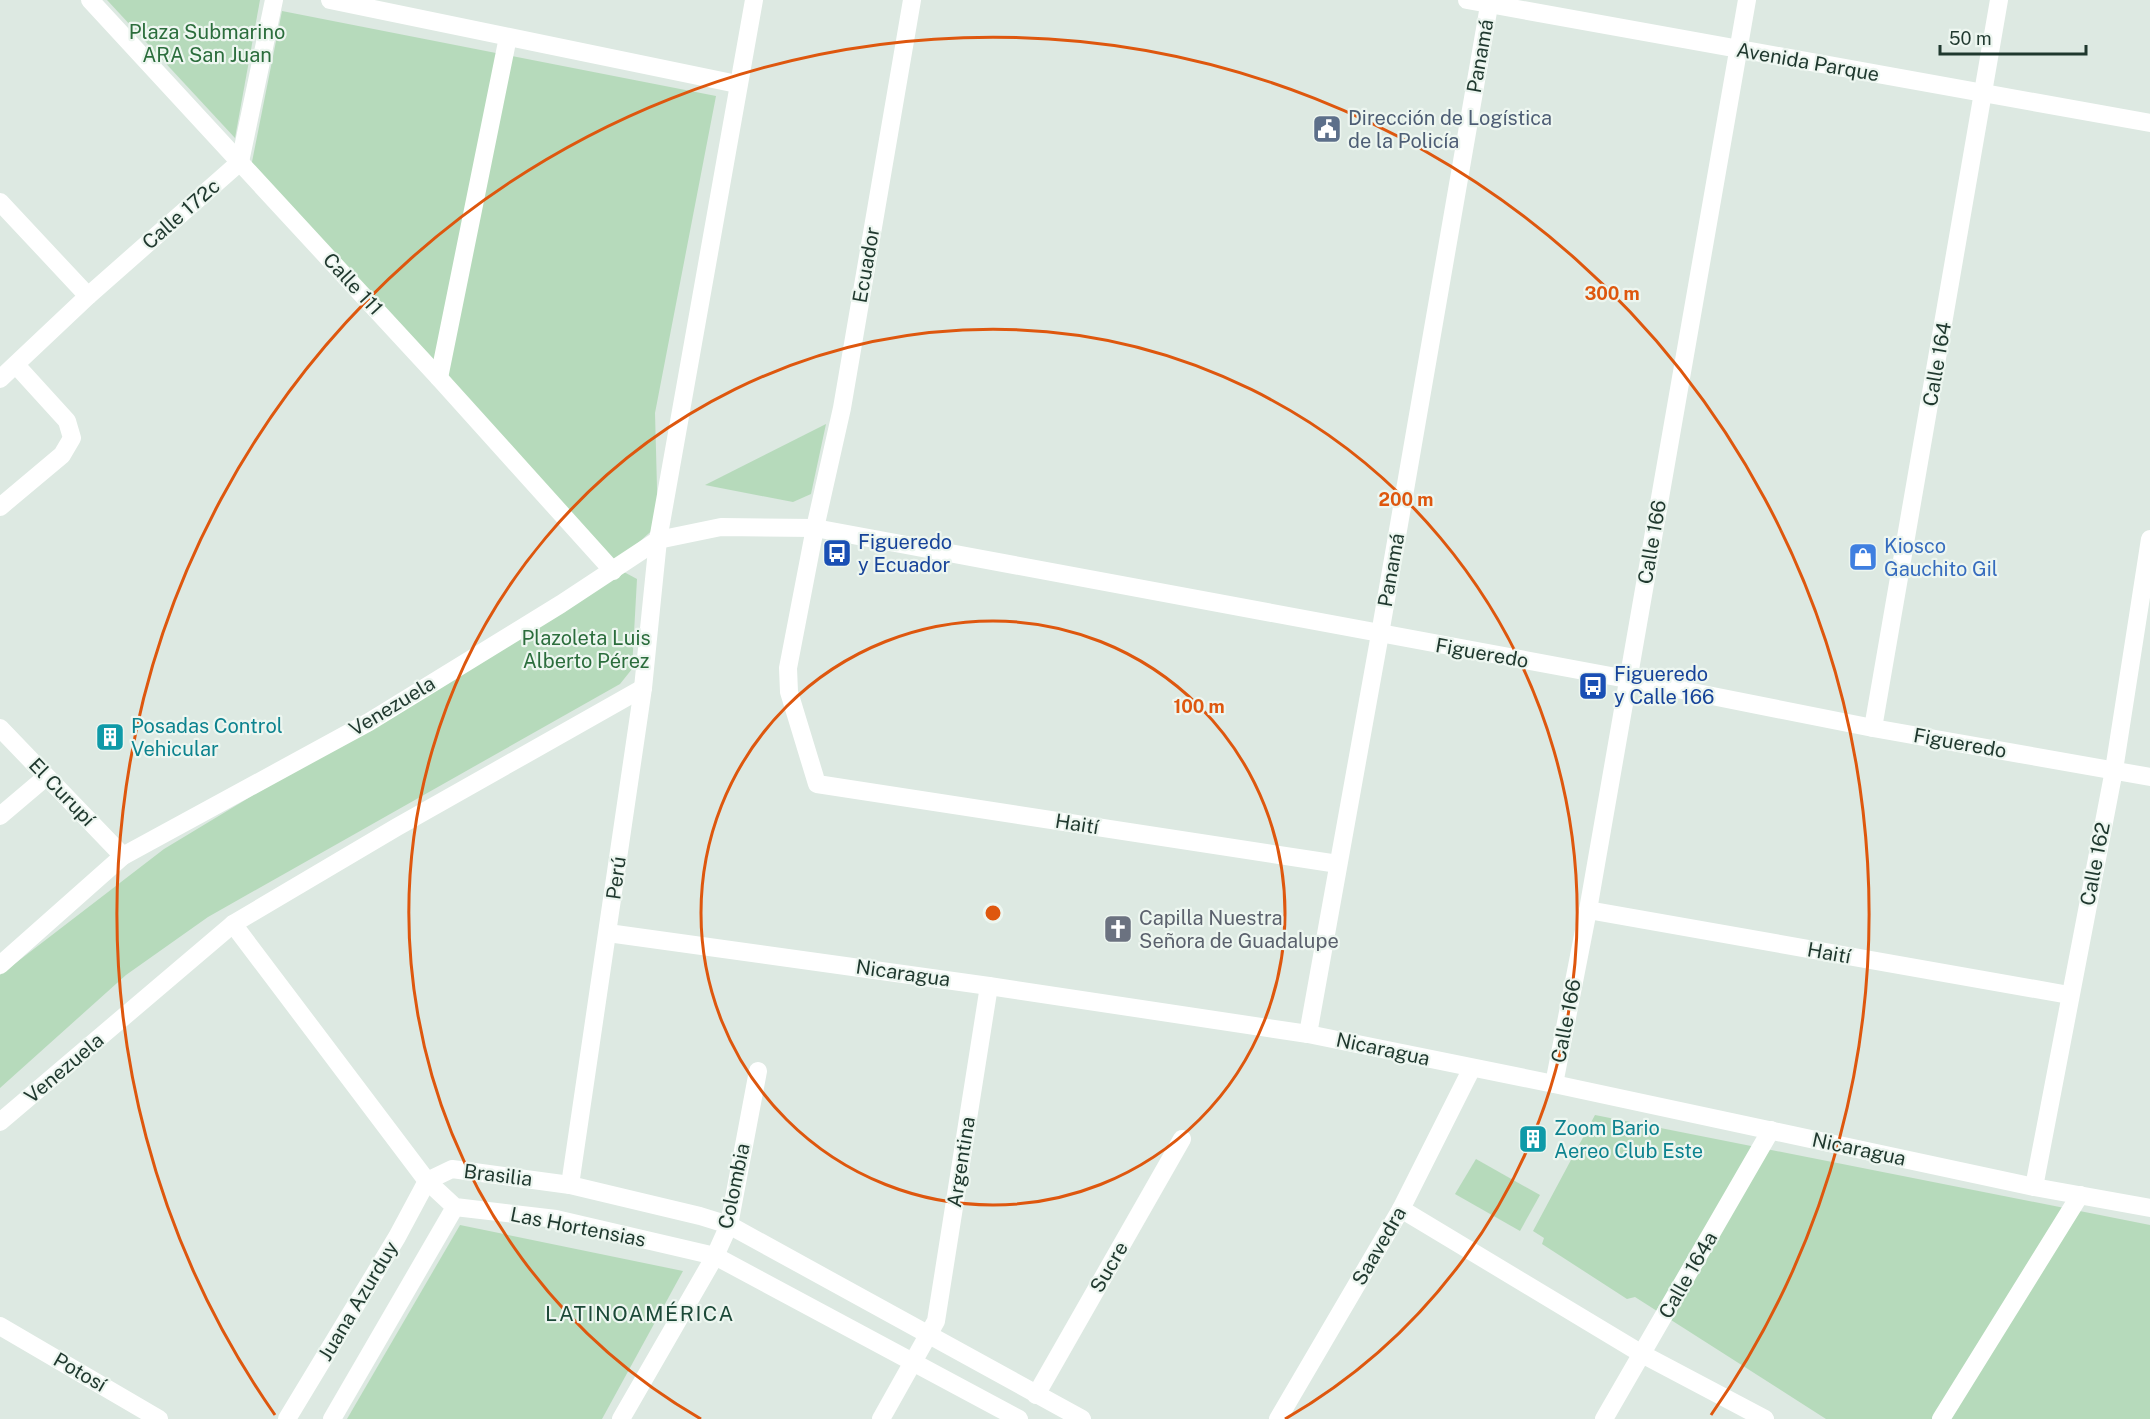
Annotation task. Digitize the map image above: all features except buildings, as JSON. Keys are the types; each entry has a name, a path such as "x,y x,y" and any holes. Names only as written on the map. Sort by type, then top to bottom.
{"street":[{"name":"Calle 111","path":"90,0 439,378 613,571"},
{"path":"240,162 274,0"},
{"path":"330,0 737,84"},
{"name":"Perú","path":"570,1185 609,933 643,688 657,570 658,540 737,84 754,0"},
{"name":"Ecuador","path":"817,784 789,692 788,668 815,528 842,408 912,0"},
{"name":"Avenida Parque","path":"1467,0 1490,2 2150,123"},
{"name":"Calle 166","path":"1554,1084 1588,910 1747,0"},
{"name":"Calle 164","path":"1873,728 1999,0"},
{"name":"Panamá","path":"1308,1034 1490,2"},
{"path":"439,378 508,37"},
{"name":"Calle 172c","path":"0,379 88,296 240,162"},
{"path":"0,202 88,296"},
{"path":"0,507 62,455 72,438 67,421 16,365"},
{"name":"Venezuela","path":"0,965 123,856 369,722 613,571 658,540 721,527 815,528"},
{"name":"Figueredo","path":"815,528 1627,679 1873,728 2150,777"},
{"name":"Calle 162","path":"2034,1187 2114,770 2150,539"},
{"name":"Venezuela","path":"0,1122 233,924 397,827 643,688"},
{"name":"El Curupí","path":"0,728 123,856"},
{"path":"0,816 46,777"},
{"name":"Haití","path":"817,784 1338,864"},
{"name":"Haití","path":"1588,910 2069,996"},
{"path":"233,924 427,1181 454,1207"},
{"name":"Nicaragua","path":"609,933 989,986 1308,1034 1554,1084 2034,1187 2150,1208"},
{"name":"Argentina","path":"881,1419 936,1321 989,986"},
{"name":"Saavedra","path":"1278,1419 1401,1209 1472,1068"},
{"name":"Colombia","path":"621,1419 715,1256 729,1226 758,1071"},
{"name":"Calle 164a","path":"1604,1419 1772,1130"},
{"name":"Sucre","path":"1036,1395 1182,1139"},
{"name":"Brasilia","path":"427,1181 452,1169 570,1185"},
{"name":"Juana Azurduy","path":"287,1419 397,1237 427,1181"},
{"name":"Las Hortensias","path":"570,1185 700,1216 729,1226 1082,1419"},
{"path":"1941,1419 2080,1195"},
{"name":"Juana Azurduy","path":"332,1419 454,1207"},
{"name":"Las Hortensias","path":"454,1207 556,1219 715,1256 1019,1419"},
{"path":"1401,1209 1642,1354 1765,1419"},
{"name":"Potosí","path":"0,1326 159,1419"}],"green space":[{"name":"Plaza Submarino ARA San Juan","path":"107,0 260,0 235,138"},
{"path":"282,11 716,96 655,413 658,525 606,572 249,177"},
{"path":"826,424 811,494 793,502 705,485"},
{"name":"Plazoleta Luis Alberto Pérez","path":"624,572 637,579 632,669 620,684 208,917 126,975 0,1088 0,975 164,849"},
{"path":"1595,1115 2150,1225 2150,1419 1826,1419 1635,1297 1627,1299 1542,1244 1544,1238 1533,1231"},
{"path":"1476,1159 1540,1195 1520,1231 1455,1194"},
{"path":"460,1225 683,1271 602,1419 347,1419"}],"place":[{"name":"Dirección de Logística de la Policía","path":"1327,129"},
{"name":"Figueredo y Ecuador","path":"837,553"},
{"name":"Kiosco Gauchito Gil","path":"1863,557"},
{"name":"Figueredo y Calle 166","path":"1593,686"},
{"name":"Posadas Control Vehicular","path":"110,737"},
{"name":"Capilla Nuestra Señora de Guadalupe","path":"1118,929"},
{"name":"Zoom Bario Aereo Club Este","path":"1533,1139"}],"district":[{"name":"LATINOAMÉRICA","path":"640,1313"}]}
